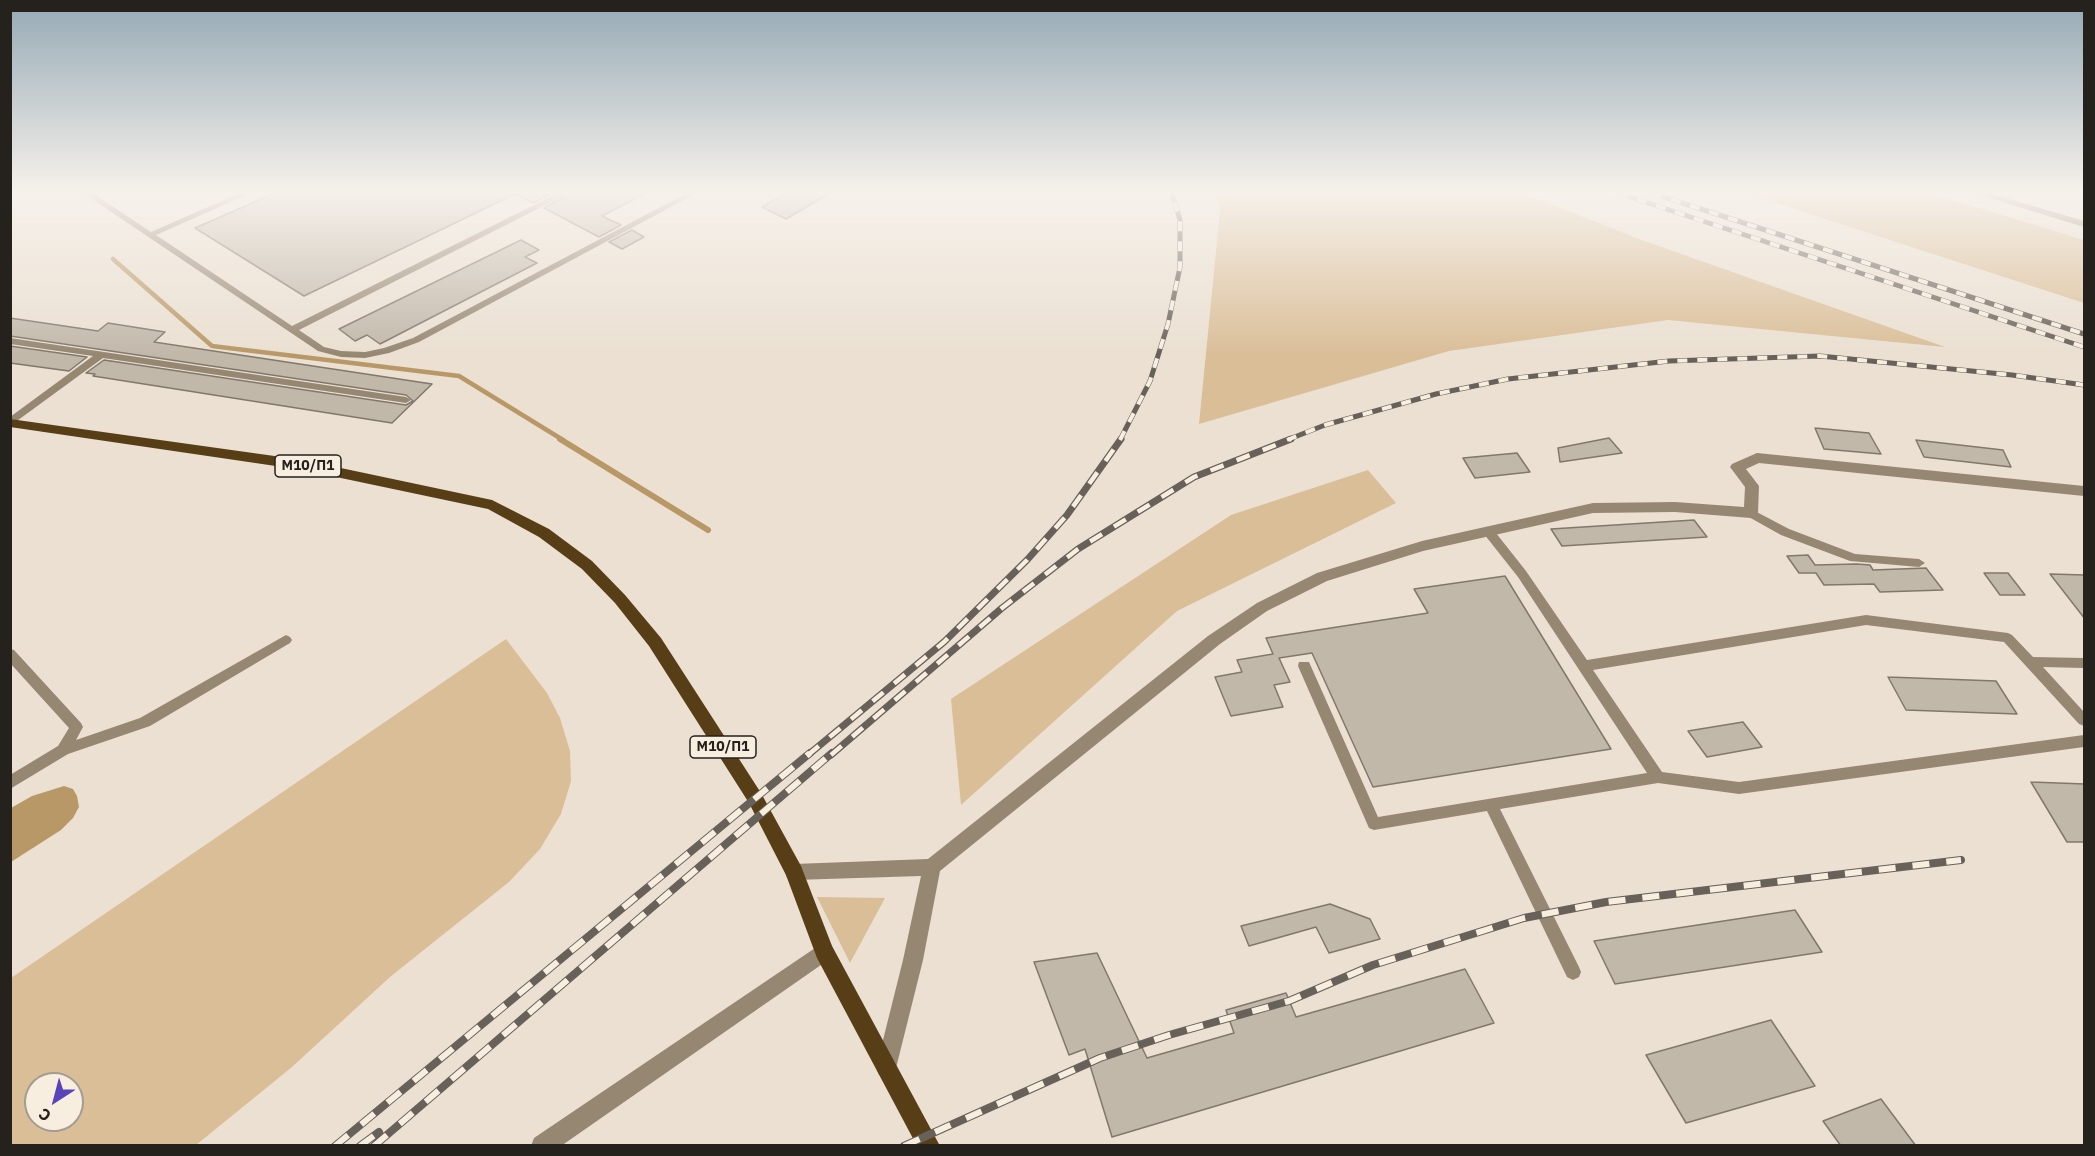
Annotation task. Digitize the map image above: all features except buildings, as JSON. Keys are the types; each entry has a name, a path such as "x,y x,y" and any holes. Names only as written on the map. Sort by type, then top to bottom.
{"main road":[{"name":"М10/П1","path":"10,423 303,465 492,505 544,533 587,565 655,642 755,798 794,872 824,951 928,1146"}],"street":[{"path":"794,872 932,867 1214,640 1262,607 1322,577 1422,546 1593,508 1675,507 1752,513 1752,486 1737,467 1757,458 2085,491"},
{"path":"886,1068 913,960 932,867"},
{"path":"542,1146 824,951"}],"lane":[{"path":"168,247 321,349 341,354 364,355 386,351 416,340 591,247"},
{"path":"291,330 457,247"},
{"path":"10,341 406,400"},
{"path":"10,423 102,354"},
{"path":"1752,513 1785,532 1854,558 1919,563"},
{"path":"1488,531 1522,574 1658,777"},
{"path":"1584,666 1866,621 2008,638 2085,720"},
{"path":"10,783 63,750 145,722 286,640"},
{"path":"10,654 76,727 63,750"},
{"path":"2031,662 2085,663"},
{"path":"1304,666 1374,824 1658,777 1739,789 2085,741"},
{"path":"1491,805 1573,972"}],"shaded area":[{"path":"1216,247 1662,247 1945,347 1668,320 1449,351 1199,424"},
{"path":"1911,247 2084,247 2084,303"},
{"path":"1368,470 1396,503 1177,611 961,805 951,699 1231,515"},
{"path":"506,639 547,693 560,718 570,751 571,781 561,814 540,849 509,882 390,977 292,1067 196,1145 11,1145 11,978"},
{"path":"64,786 73,789 77,796 79,807 73,818 61,830 11,862 11,808 32,796"},
{"path":"817,897 885,898 850,963"}],"waterway":[{"path":"113,259 212,346 459,376 563,440"},
{"path":"560,439 708,530"}],"railway":[{"path":"1120,440 1150,381 1168,324 1180,267 1180,247"},
{"path":"1781,247 2084,347"},
{"path":"1817,247 2084,334"},
{"path":"1287,440 1325,425 1436,394 1508,379 1669,361 1820,356 2012,375 2084,385"},
{"path":"808,755 944,642 1027,560 1067,515 1121,439"},
{"path":"831,755 1002,608 1078,549 1194,477 1291,439"},
{"path":"335,1146 810,753"},
{"path":"374,1146 832,753"},
{"path":"904,1146 1100,1058 1169,1035 1289,1001 1373,965 1524,918 1606,902 1961,860"},
{"path":"360,1146 379,1132"}]}
